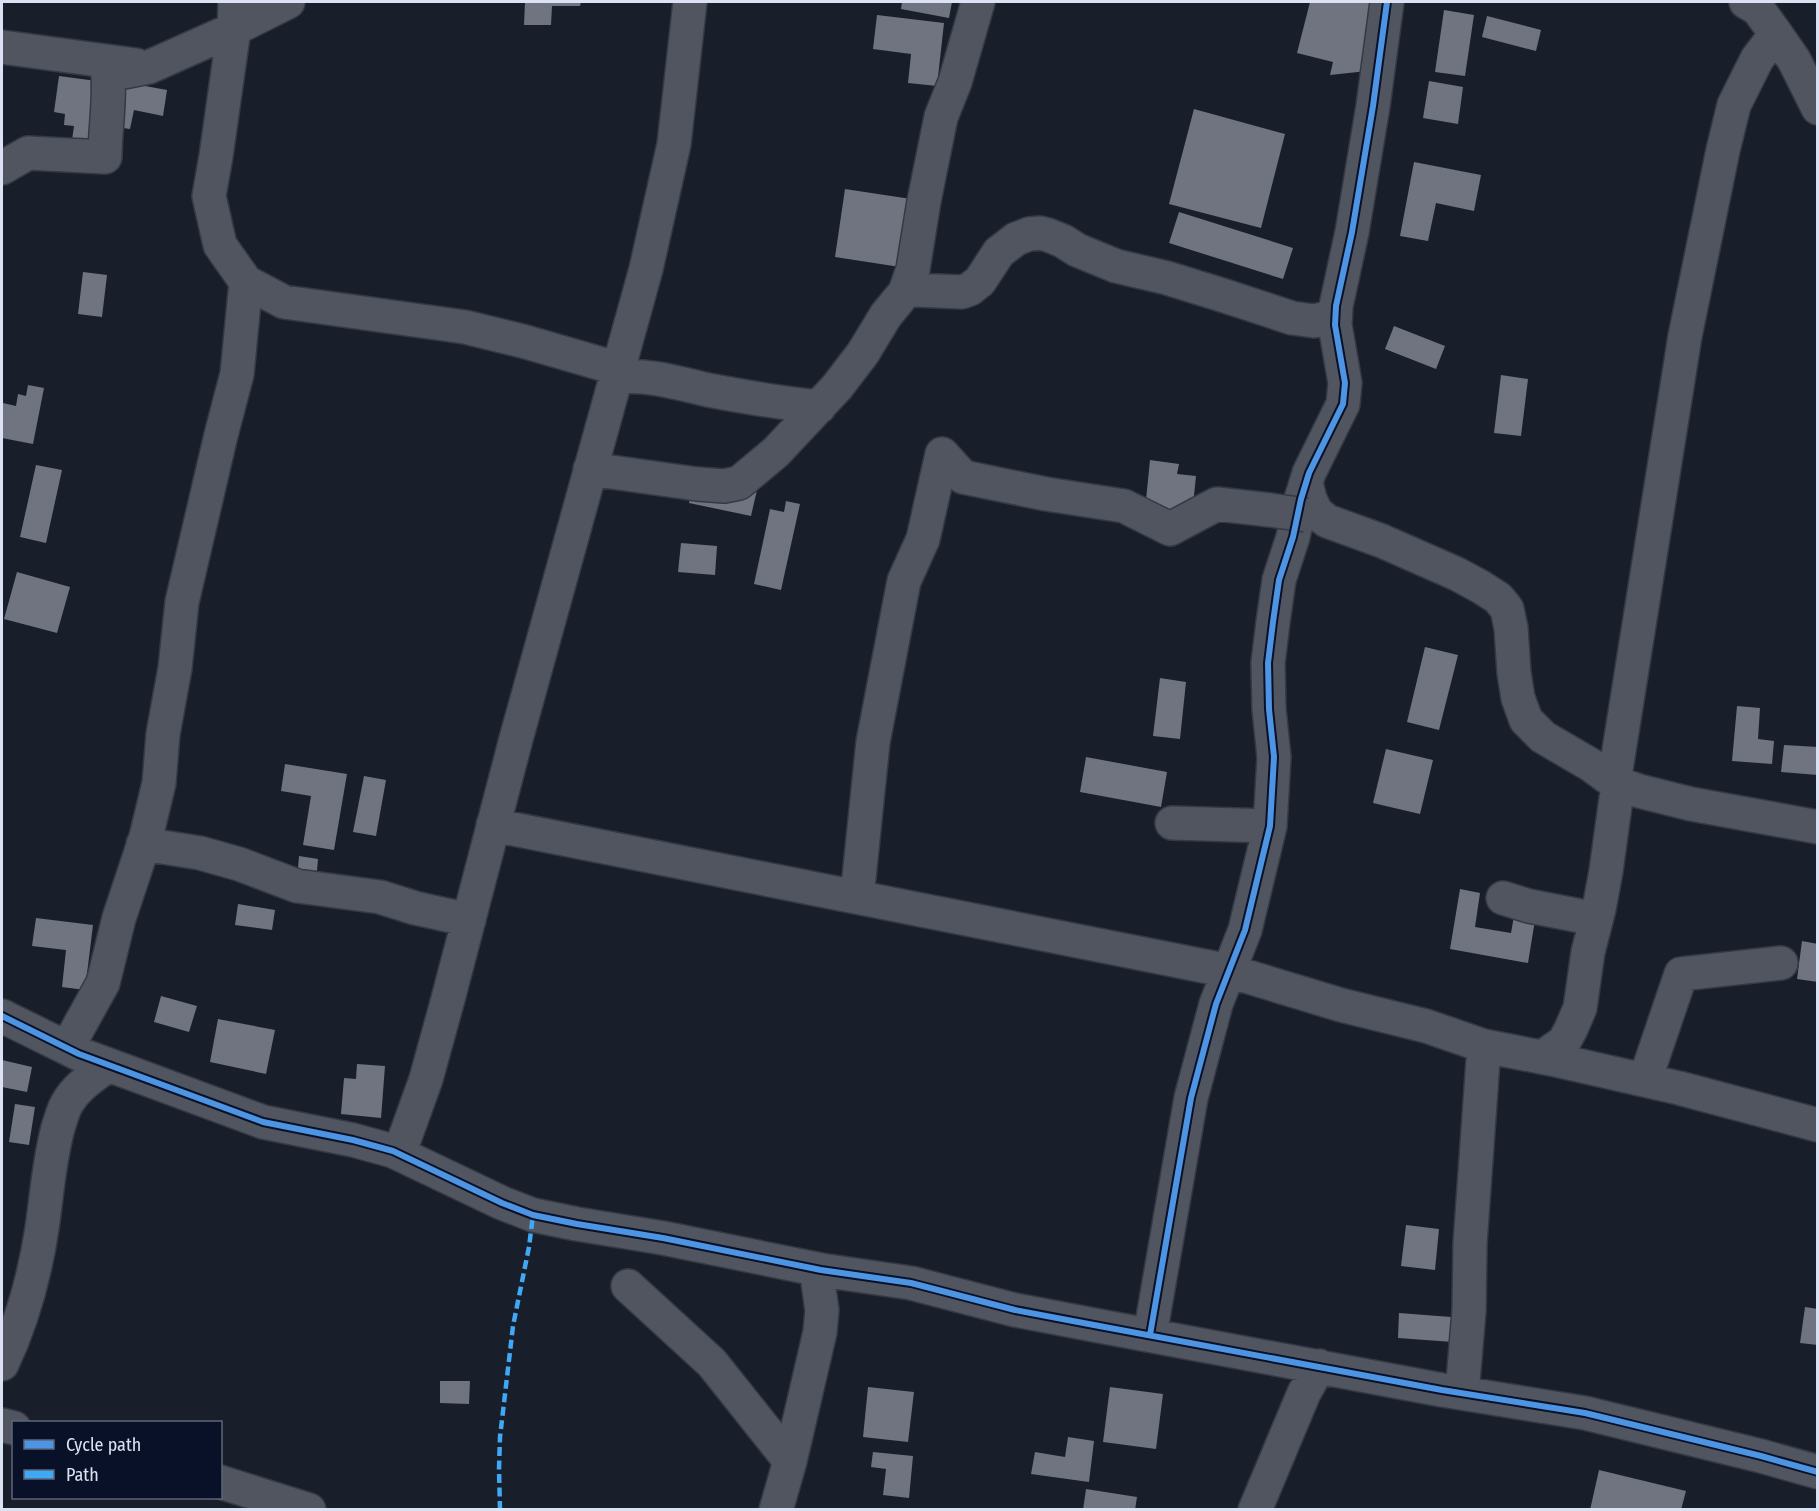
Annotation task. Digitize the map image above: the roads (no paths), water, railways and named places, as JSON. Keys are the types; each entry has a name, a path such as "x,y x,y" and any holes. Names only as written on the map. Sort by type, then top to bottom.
{"street":[{"path":"2,168 28,153 105,157 105,126 110,95 108,75 149,67 234,15 288,2"},
{"path":"399,1154 426,1078 646,269 674,144 690,2"},
{"path":"590,469 697,484 724,486 738,483 776,452 837,387 863,353 886,315 905,292 913,269 941,117 955,82 978,2"},
{"path":"1306,499 1343,404 1345,383 1337,329 1340,282 1358,197 1387,2"},
{"path":"1746,2 1758,9 1794,60 1818,108"},
{"path":"234,15 209,196 220,245 246,282 284,302 465,327 526,342 618,373 652,377 787,404 819,407"},
{"path":"1542,1057 1564,1042 1580,1008 1588,952 1606,871 1616,783 1685,336 1734,105 1757,59 1776,34"},
{"path":"2,46 149,67"},
{"path":"905,292 914,290 962,292 970,289 980,281 999,252 1016,239 1040,233 1063,241 1077,250 1116,266 1167,278 1302,320 1324,336 1337,329"},
{"path":"67,1048 103,983 119,918 143,844 159,783 182,602 220,435 237,374 246,282"},
{"path":"857,897 873,742 904,581 923,539 942,454 963,477 1046,494 1124,506 1170,529 1217,504 1270,510 1306,499"},
{"path":"1150,1335 1191,1098 1216,1004 1245,930 1270,826 1274,757 1269,709 1268,663 1279,580 1293,537 1300,498 1310,499 1316,512 1327,520 1457,574 1498,598 1507,609 1511,628 1518,698 1526,720 1543,737 1591,765 1616,783 1691,804 1818,827"},
{"path":"1172,823 1270,826"},
{"path":"493,825 1229,971 1341,1005 1426,1026 1485,1046 1646,1080 1818,1125"},
{"path":"143,844 200,853 239,864 297,886 380,897 415,908 469,920"},
{"path":"1503,898 1529,906 1596,919"},
{"path":"1646,1080 1681,974 1781,963"},
{"path":"2,1016 108,1065 263,1122 353,1140 399,1154 502,1203 533,1215 816,1269 911,1283 1016,1310 1462,1393 1585,1413 1818,1472"},
{"path":"1462,1393 1469,1311 1471,1224 1485,1046"},
{"path":"2,1364 11,1315 42,1230 49,1170 61,1118 67,1102 81,1086 108,1065"},
{"path":"777,1509 820,1332 822,1310 816,1269"},
{"path":"628,1286 712,1363 790,1461"},
{"path":"1255,1509 1304,1393 1319,1366"},
{"path":"222,1483 309,1509"}]}
